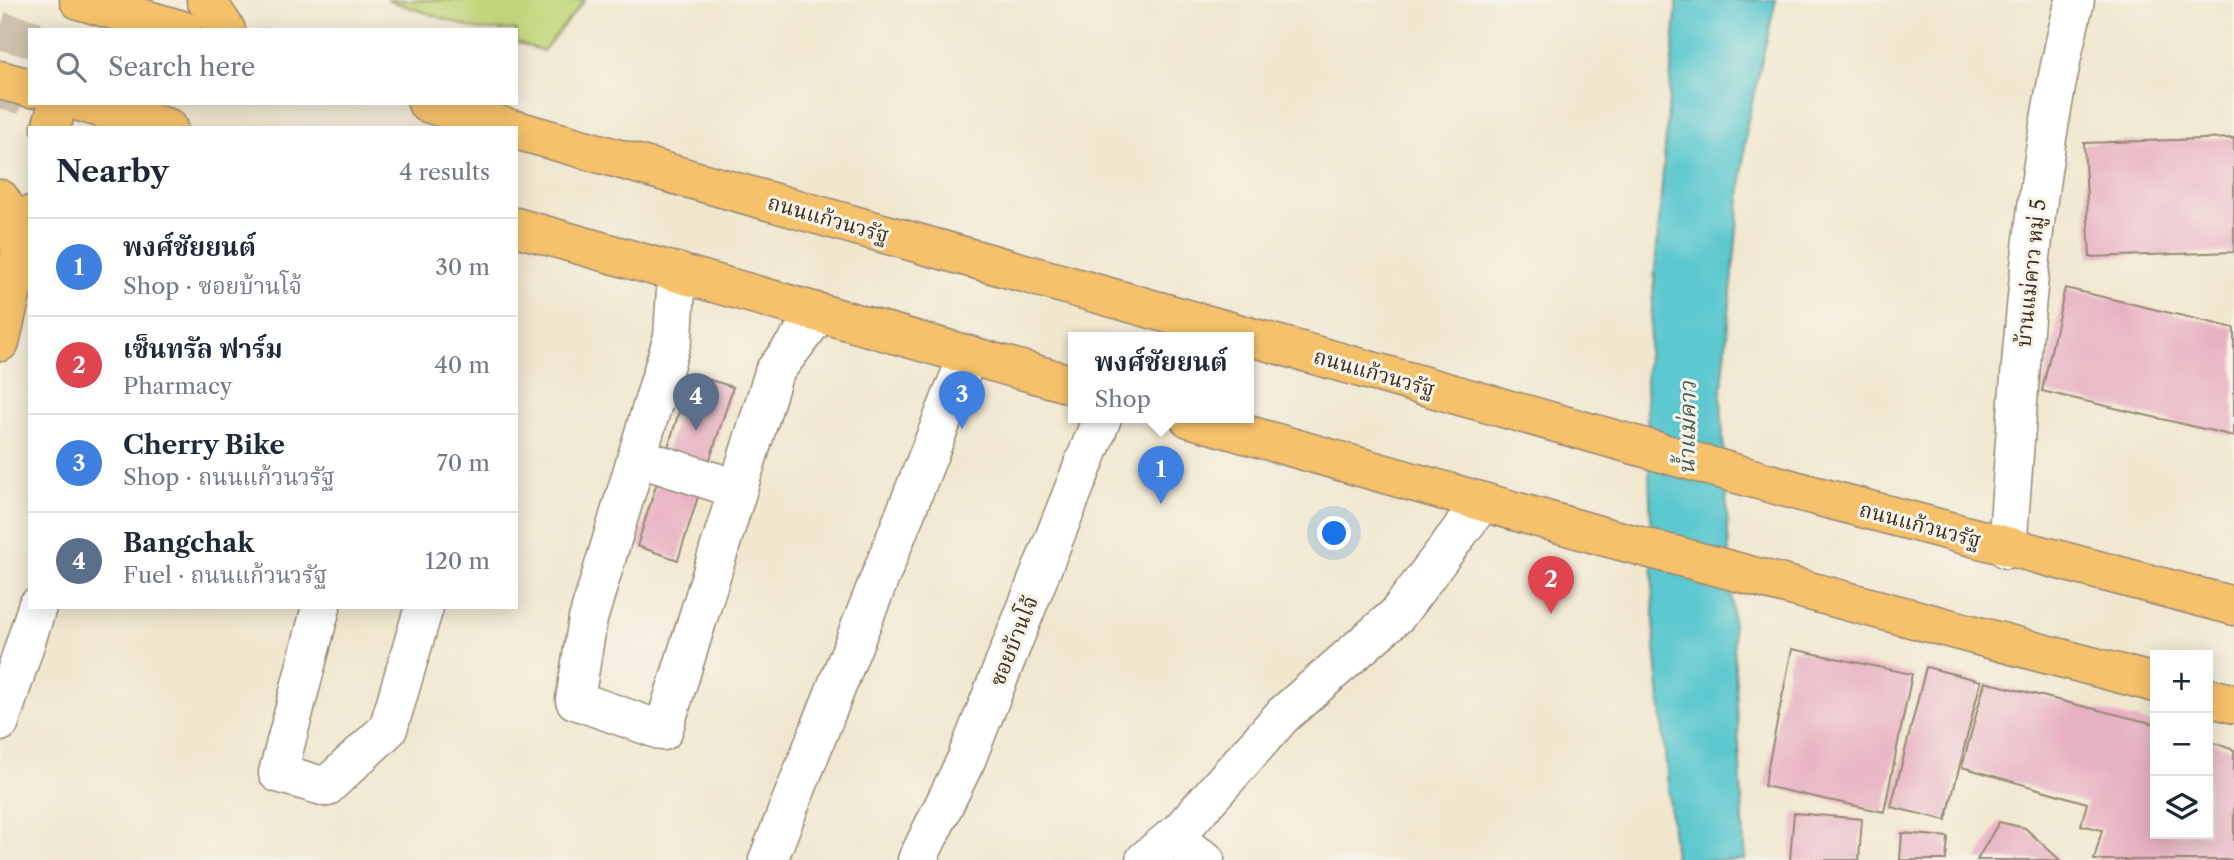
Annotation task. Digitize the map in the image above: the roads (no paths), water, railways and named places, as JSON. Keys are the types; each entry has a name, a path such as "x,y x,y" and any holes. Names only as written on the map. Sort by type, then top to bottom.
{"main road":[{"path":"206,0 225,28"},
{"path":"80,8 173,28"},
{"path":"0,80 28,87"},
{"path":"52,126 57,105"},
{"path":"90,105 161,126"},
{"path":"433,105 502,126"},
{"name":"ถนนแก้วนวรัฐ","path":"518,131 1230,332"},
{"path":"0,199 25,246"},
{"path":"0,342 28,227"},
{"path":"518,228 1068,384"},
{"name":"ถนนแก้วนวรัฐ","path":"1254,339 1805,493 2234,606"},
{"path":"1206,423 1602,536 2150,681"},
{"path":"2213,698 2234,704"}],"street":[{"name":"บ้านแม่คาว หมู่ 5","path":"2007,548 2029,271 2056,75 2075,0"},
{"path":"677,272 673,337 588,619 575,701 663,731 774,372 819,313"},
{"path":"768,860 968,355"},
{"name":"ซอยบ้านโจ้","path":"917,860 966,760 1100,423"},
{"path":"636,457 737,489"},
{"path":"1158,850 1283,716 1397,615 1482,502"},
{"path":"0,722 36,609"},
{"path":"320,609 278,773 326,787 388,729 423,609"},
{"path":"1158,850 1205,860"}],"water":[{"name":"น้ำแม่คาว","path":"1677,0 1776,0 1747,124 1721,398 1745,860 1675,860 1655,647 1646,381"}],"tunnel":[{"path":"0,109 28,0"}],"place":[{"name":"Cherry Bike","path":"962,429"},
{"name":"Bangchak","path":"696,431"},
{"name":"พงศ์ชัยยนต์","path":"1161,504"},
{"name":"เซ็นทรัล ฟาร์ม","path":"1551,614"}]}
